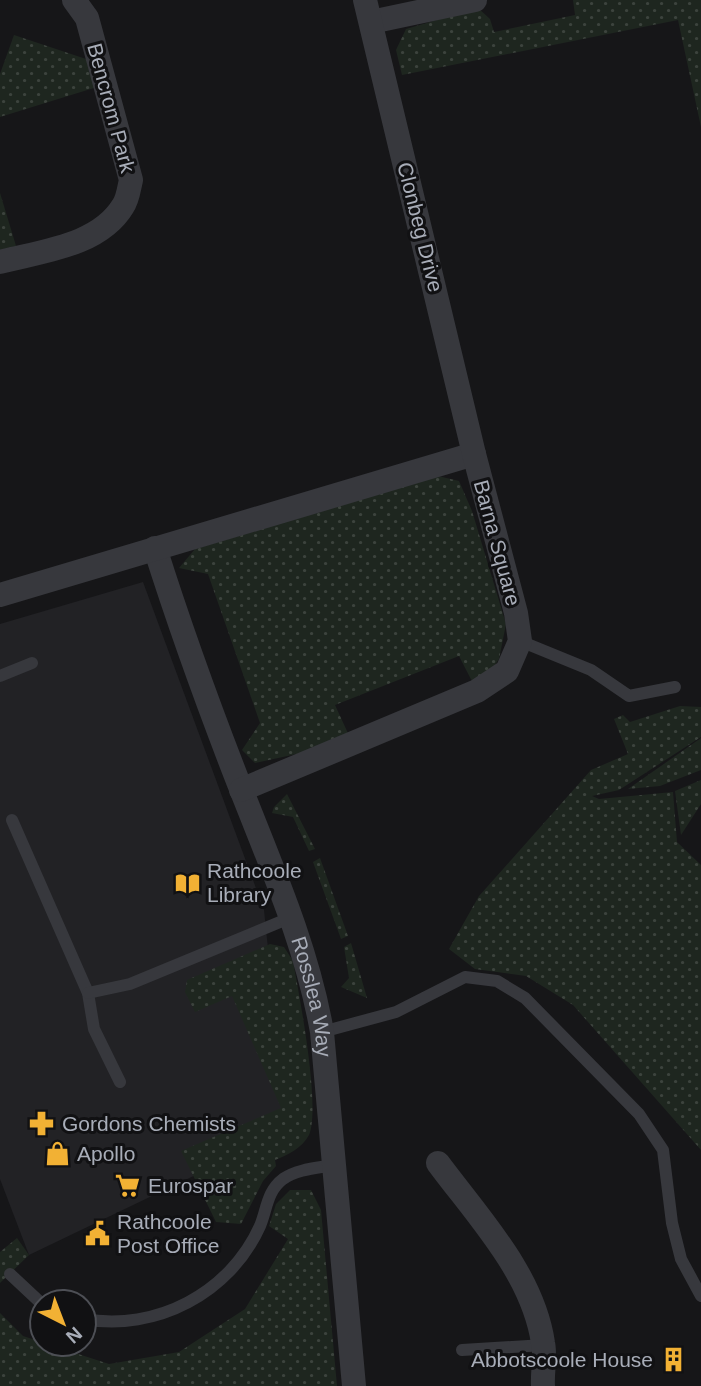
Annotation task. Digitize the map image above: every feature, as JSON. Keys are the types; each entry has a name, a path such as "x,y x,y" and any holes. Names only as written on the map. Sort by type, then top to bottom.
{"street":[{"name":"Bencrom Park","path":"0,262 85,239 109,223 124,205 128,192 131,180 107,86 87,18 74,0"},
{"path":"368,11 475,0"},
{"name":"Clonbeg Drive","path":"368,11 474,454"},
{"name":"Barna Square","path":"0,594 474,454 516,613 520,641"},
{"name":"Rosslea Way","path":"155,548 241,790 292,916 315,993 322,1032 355,1386"},
{"path":"241,790 477,691 507,671 520,641"},
{"path":"438,1163 511,1262 535,1310 544,1345 543,1386"}],"lane":[{"path":"520,641 591,670 629,696 675,687"},
{"path":"0,676 32,663"},
{"path":"12,820 88,993 94,1029 120,1082"},
{"path":"88,993 130,984 292,916"},
{"path":"322,1032 396,1012 465,977 496,981 525,998 639,1114 663,1150 672,1223 681,1259 701,1296"},
{"path":"98,1319 145,1320 185,1305 221,1281 249,1245 260,1225 269,1194 283,1179 300,1171 334,1165"},
{"path":"10,1274 28,1291"},
{"path":"462,1350 544,1345"}],"shaded area":[{"path":"573,0 701,0 701,127 678,20 402,75 396,50 406,29 478,8 490,19 494,32 575,15"},
{"path":"14,35 89,60 97,87 0,117 0,74"},
{"path":"0,193 16,246 0,250"},
{"path":"438,476 459,481 472,511 506,624 499,659 477,691 459,656 335,705 352,742 255,763 242,750 260,723 208,574 179,568 195,549"},
{"path":"143,582 264,910 287,1131 29,1255 0,1179 0,624"},
{"path":"680,706 701,707 701,737 619,790 592,796 599,799 673,792 677,842 701,865 701,1150 573,1005 526,976 475,969 449,949 479,896 591,770 628,754 614,719 623,715 630,722"},
{"path":"701,738 701,770 660,786 628,789"},
{"path":"701,780 701,804 681,835 675,791"},
{"path":"287,794 315,849 309,851 293,817 272,813 274,807"},
{"path":"320,858 348,936 341,939 313,862"},
{"path":"351,943 367,998 341,987 349,978 344,947"},
{"path":"270,944 284,947 293,961 308,1050 312,1121 309,1135 303,1144 275,1160 276,1166 263,1181 241,1224 216,1222 181,1151 281,1108 232,996 195,1012 185,992 187,980"},
{"path":"290,1190 311,1190 321,1210 337,1386 0,1386 0,1313 28,1338 28,1358 91,1358 109,1364 179,1352 245,1309 288,1239 269,1226 276,1204"},
{"path":"17,1238 29,1255 0,1283 0,1252"}],"place":[{"name":"Rathcoole Library","path":"187,883"},
{"name":"Gordons Chemists","path":"42,1124"},
{"name":"Apollo","path":"57,1154"},
{"name":"Eurospar","path":"128,1186"},
{"name":"Rathcoole Post Office","path":"97,1234"},
{"name":"Abbotscoole House","path":"673,1360"}]}
